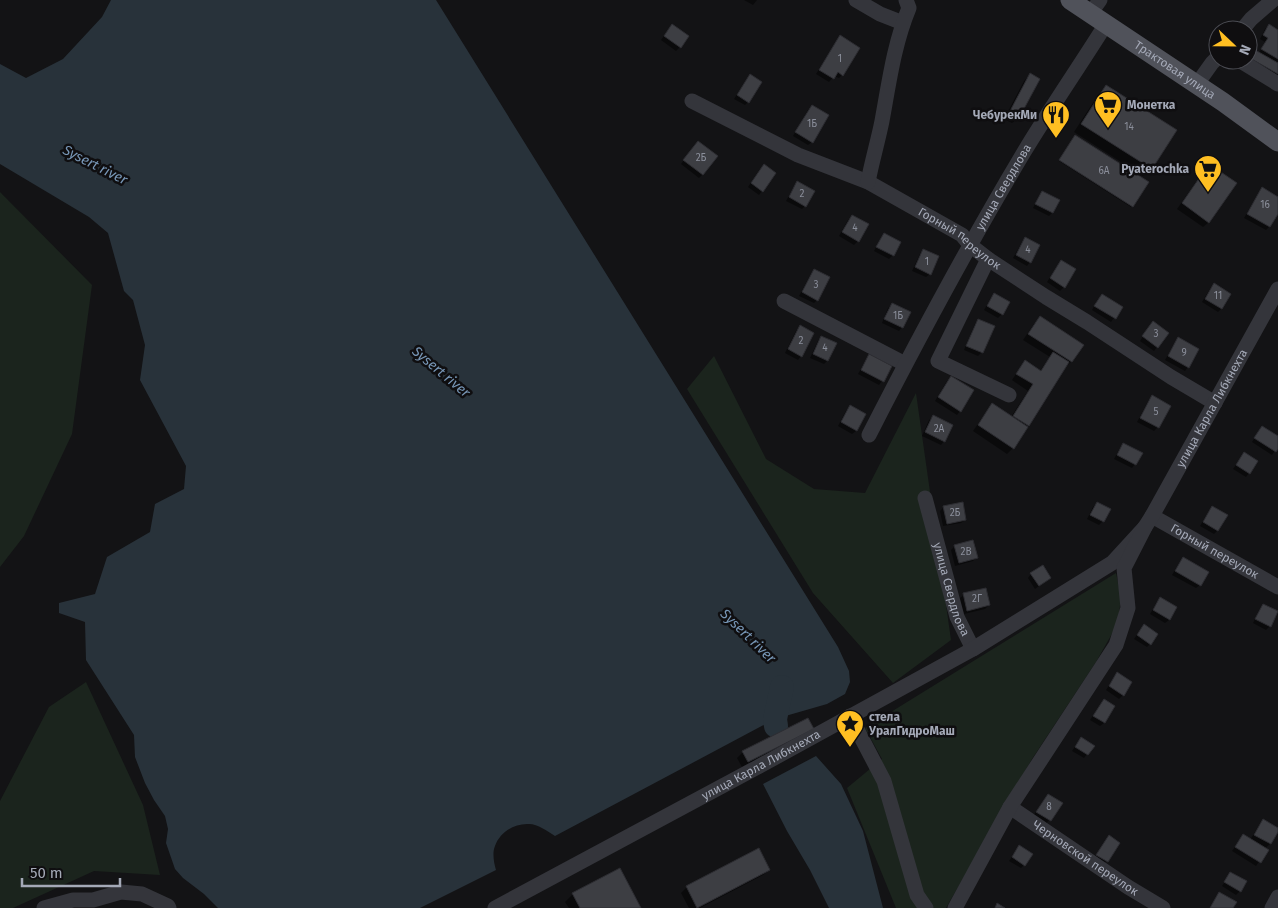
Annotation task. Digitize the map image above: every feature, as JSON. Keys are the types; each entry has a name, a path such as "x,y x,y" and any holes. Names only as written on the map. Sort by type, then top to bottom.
{"main road":[{"name":"Трактовая улица","path":"1070,0 1095,7 1106,24 1197,84 1278,142"}],"street":[{"path":"856,0 880,14 903,23"},
{"path":"868,182 895,50 903,23 910,8 906,0"},
{"path":"1250,20 1273,0"},
{"name":"улица Свердлова","path":"870,435 905,364 1024,151 1106,24"},
{"path":"1197,84 1208,69"},
{"path":"1255,70 1278,84"},
{"name":"Горный переулок","path":"692,101 798,155 868,182 962,235 970,246 988,259 1171,377 1215,403"},
{"path":"988,259 938,360 1009,395"},
{"name":"улица Карла Либкнехта","path":"955,908 1010,807 1116,645 1128,608 1124,568 1278,289"},
{"path":"784,301 905,364"},
{"name":"улица Свердлова","path":"925,498 957,617 973,649"},
{"name":"Горный переулок","path":"1148,522 1278,587"},
{"name":"улица Карла Либкнехта","path":"495,908 973,649 1112,563 1148,522"},
{"path":"850,716 884,781 917,895 926,908"},
{"name":"Черновской переулок","path":"1010,807 1128,887 1163,908"},
{"path":"44,908 73,900 93,900 121,892 142,894 170,908"},
{"path":"1272,908 1278,897"}],"shaded area":[{"path":"0,192 92,285 72,434 24,536 0,567"},
{"path":"714,356 766,459 814,489 865,493 916,393 951,640 893,683 813,593 687,389"},
{"path":"1116,573 1121,597 1118,623 1096,662 1032,759 946,908 896,908 847,788 882,759 865,728"},
{"path":"86,682 143,805 160,875 94,871 13,908 0,908 0,801 49,707"}],"water":[{"path":"111,0 436,0 838,647 849,671 850,682 845,694 827,704 775,719 555,836 532,824 518,825 509,829 497,841 494,849 493,855 496,870 420,908 218,908 204,894 183,878 175,869 166,843 168,829 165,816 145,783 135,757 134,735 86,660 85,622 59,613 59,603 95,594 107,557 150,532 155,504 184,489 186,466 140,380 145,345 133,300 124,291 108,233 89,217 0,164 0,64 26,78 63,59 102,17"},
{"path":"816,756 841,784 863,831 883,908 829,908 763,784"}],"building":[{"path":"672,24 689,36 681,48 664,36"},
{"path":"1269,24 1278,30 1278,59 1261,49 1268,38 1263,35"},
{"path":"840,35 860,48 843,76 838,72 834,79 819,70"},
{"path":"1258,52 1278,63 1278,74 1258,63"},
{"path":"1030,73 1040,79 1019,118 1009,113"},
{"path":"750,74 762,82 749,103 737,95"},
{"path":"1106,85 1177,130 1152,169 1081,124"},
{"path":"812,105 829,115 813,143 795,132"},
{"path":"1075,135 1149,182 1133,207 1059,160"},
{"path":"698,141 718,156 703,175 683,160"},
{"path":"764,164 776,173 763,192 751,183"},
{"path":"1209,164 1237,183 1209,223 1182,203"},
{"path":"797,181 815,191 806,207 789,197"},
{"path":"1262,187 1278,197 1278,214 1270,227 1247,214"},
{"path":"1042,191 1060,200 1053,213 1035,204"},
{"path":"852,215 869,224 859,242 842,232"},
{"path":"884,233 901,242 894,256 876,247"},
{"path":"1025,237 1040,245 1031,263 1016,255"},
{"path":"923,249 939,256 931,275 915,267"},
{"path":"1061,260 1076,269 1065,288 1050,278"},
{"path":"814,269 830,277 818,301 802,292"},
{"path":"1214,283 1231,294 1222,309 1205,299"},
{"path":"994,293 1010,302 1003,315 987,306"},
{"path":"1102,294 1123,307 1116,319 1094,306"},
{"path":"892,303 911,312 903,328 884,319"},
{"path":"1040,316 1084,345 1072,362 1028,334"},
{"path":"978,319 995,326 983,353 966,346"},
{"path":"1153,321 1169,333 1158,348 1142,336"},
{"path":"800,325 814,333 802,357 788,349"},
{"path":"821,336 837,343 828,361 813,354"},
{"path":"1178,337 1199,349 1189,368 1168,356"},
{"path":"1053,352 1069,362 1029,426 1013,416 1033,384 1016,374 1025,360 1041,371"},
{"path":"869,354 892,366 884,382 861,370"},
{"path":"951,376 974,390 961,412 938,397"},
{"path":"1152,395 1171,406 1159,428 1140,418"},
{"path":"992,403 1028,427 1014,449 978,425"},
{"path":"850,405 866,414 857,431 841,422"},
{"path":"933,415 953,425 945,442 925,432"},
{"path":"1262,426 1278,436 1278,449 1276,452 1254,438"},
{"path":"1123,443 1143,453 1136,465 1117,455"},
{"path":"1244,452 1258,461 1250,474 1236,465"},
{"path":"963,502 966,520 947,524 943,506"},
{"path":"1097,502 1111,509 1104,522 1090,515"},
{"path":"1212,506 1228,515 1218,531 1203,522"},
{"path":"973,540 978,558 959,563 954,545"},
{"path":"1183,557 1209,572 1201,586 1175,571"},
{"path":"1043,565 1051,578 1039,586 1030,573"},
{"path":"986,588 990,605 967,611 963,593"},
{"path":"1160,597 1177,607 1170,620 1153,610"},
{"path":"1263,604 1278,611 1271,627 1255,619"},
{"path":"1144,624 1158,634 1151,645 1137,635"},
{"path":"1117,672 1132,682 1124,696 1109,686"},
{"path":"1104,699 1115,706 1105,723 1093,716"},
{"path":"808,718 814,729 748,762 742,751"},
{"path":"1081,737 1095,746 1088,755 1075,747"},
{"path":"1048,794 1063,803 1051,821 1036,812"},
{"path":"1263,819 1278,828 1278,832 1271,844 1254,835"},
{"path":"1243,834 1269,850 1261,863 1235,847"},
{"path":"1109,835 1120,843 1108,862 1096,855"},
{"path":"1019,845 1033,854 1025,866 1012,857"},
{"path":"759,848 770,870 697,908 686,886"},
{"path":"620,868 641,908 580,908 572,893"},
{"path":"1230,872 1247,881 1241,892 1224,882"},
{"path":"1219,892 1237,902 1233,908 1210,908"},
{"path":"997,903 1005,908 995,908"}],"waterway":[{"name":"Sysert river","path":"776,726 775,719 782,687"}],"place":[{"name":"Монетка","path":"1108,129"},
{"name":"ЧебурекМи","path":"1056,139"},
{"name":"Pyaterochka","path":"1208,193"},
{"name":"стела УралГидроМаш","path":"850,748"}]}
